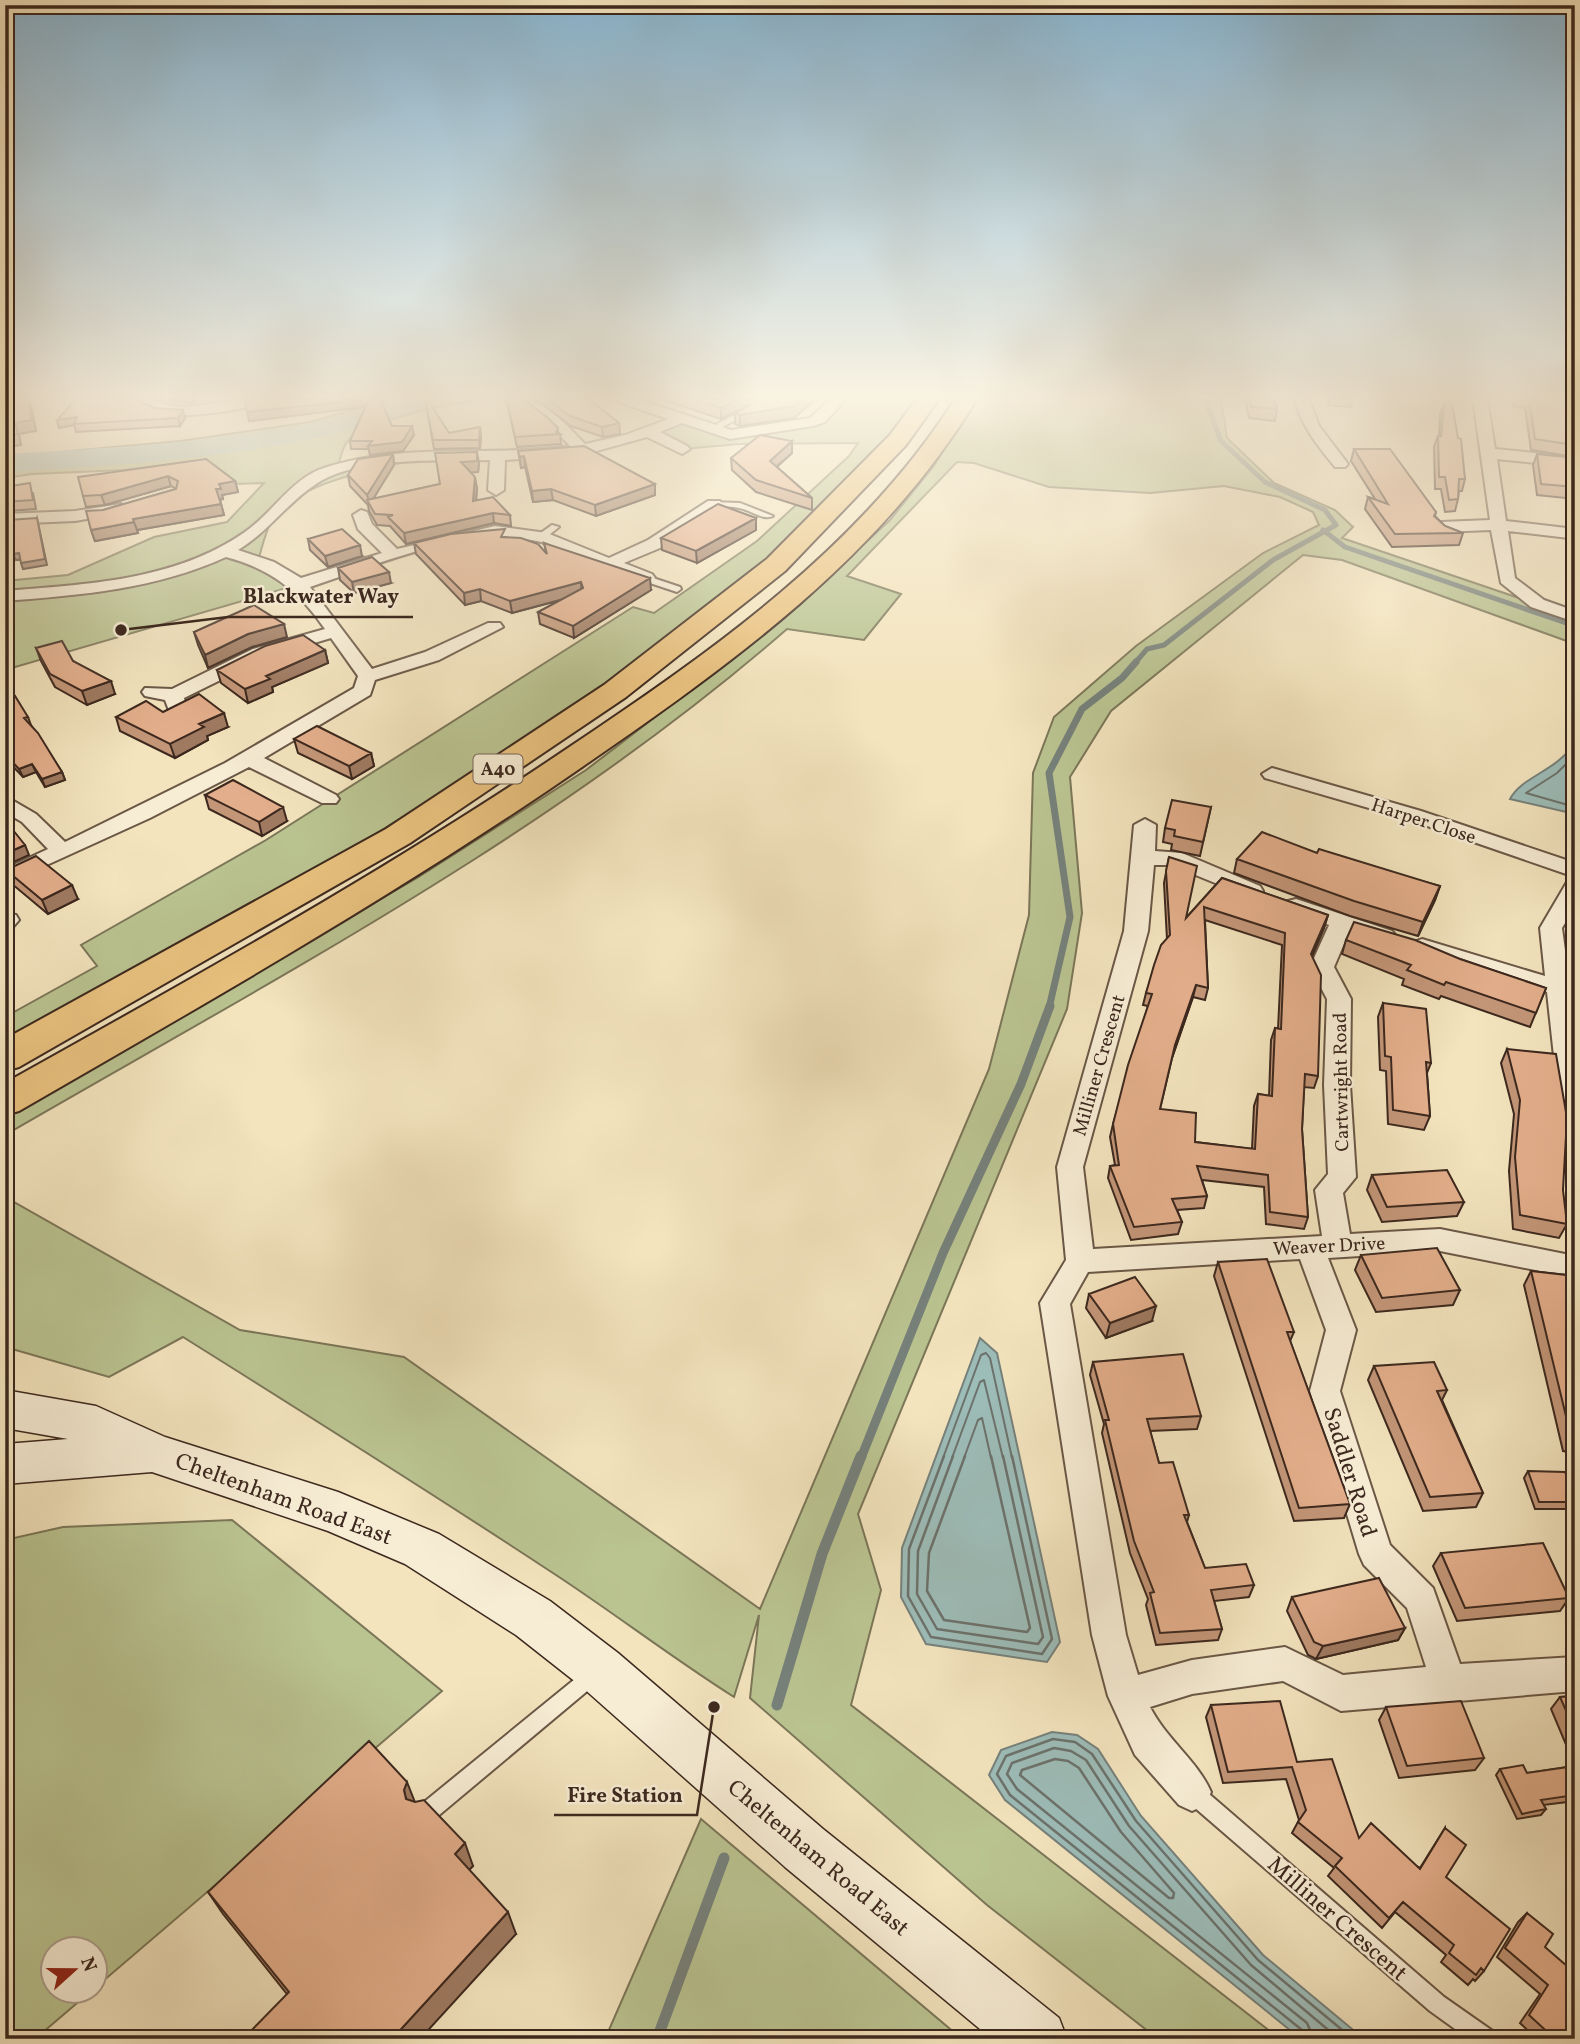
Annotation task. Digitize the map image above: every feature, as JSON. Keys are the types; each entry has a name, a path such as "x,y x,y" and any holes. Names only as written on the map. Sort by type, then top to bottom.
{"highway":[{"name":"A40","path":"5,1057 398,836 615,691 776,565 845,494"},
{"name":"A40","path":"5,1101 205,987 534,787 657,701 749,630 884,510 897,494"}],"main road":[{"name":"Cheltenham Road East","path":"5,1409 96,1425 154,1453 338,1513 422,1549 533,1618 600,1670 804,1847 1038,2039"},
{"name":"Cheltenham Road East","path":"5,1464 154,1453"}],"street":[{"path":"5,596 118,586 164,576 226,552 251,536 296,494"},
{"path":"1494,494 1507,579 1519,592 1544,608 1575,617"},
{"path":"5,519 106,513 144,503"},
{"path":"608,564 654,544 703,507"},
{"path":"357,523 394,555"},
{"path":"1441,527 1500,525 1570,533"},
{"path":"297,585 432,542 495,531 548,532 608,564 647,579"},
{"path":"226,552 258,561 282,573 297,585 318,606 367,676"},
{"path":"367,676 407,667 463,635 494,626"},
{"path":"152,692 176,702 260,653 334,632"},
{"path":"5,877 136,819 249,759 363,691 367,676"},
{"path":"249,759 300,787 329,799"},
{"name":"Harper Close","path":"1272,774 1414,815 1575,870"},
{"path":"279,799 300,787"},
{"path":"5,802 29,818 62,852"},
{"name":"Milliner Crescent","path":"1080,1261 1069,1167 1136,931 1145,825"},
{"path":"1144,858 1174,858 1201,867 1220,879 1340,923 1559,989"},
{"path":"1575,887 1551,928 1575,1130"},
{"name":"Cartwright Road","path":"1323,1245 1329,1190 1342,1177 1337,1085 1339,999 1322,967 1340,923"},
{"name":"Weaver Drive","path":"1080,1261 1440,1240 1575,1267"},
{"name":"Saddler Road","path":"1323,1245 1341,1330 1325,1391 1376,1554 1421,1599 1449,1682"},
{"path":"1080,1261 1055,1303 1110,1635 1126,1696 1148,1742 1192,1792"},
{"path":"1126,1696 1192,1677 1285,1664 1341,1693 1449,1682 1575,1674"}],"lane":[{"path":"703,507 740,505 769,516"},
{"path":"647,579 677,589"},
{"path":"425,1814 600,1670"},
{"name":"Milliner Crescent","path":"1192,1792 1437,2004 1487,2039"}],"green space":[{"path":"253,494 302,494 283,507 272,520 258,561 297,585 5,670 5,581 68,575 154,537 227,522"},
{"path":"807,494 835,494 771,556 683,629 538,735 372,836 5,1040 5,1017 97,966 81,945 266,840 633,607 654,613 757,541"},
{"path":"911,494 926,494 847,576 901,594 864,640 787,629 697,703 604,773 507,838 309,960 5,1135 5,1115 417,878 586,770 740,652 808,596 890,520"},
{"path":"1267,494 1300,494 1335,510 1353,527 1342,538 1575,617 1575,644 1342,560 1303,555 1111,711 1070,777 1082,913 1067,1009 858,1514 881,1590 851,1705 1280,2039 1158,2039 987,1905 750,1698 759,1615 734,1697 512,1546 183,1337 109,1377 5,1347 5,1197 240,1330 404,1357 760,1609 989,1069 1029,915 1033,773 1054,717 1136,646 1263,553 1319,525 1313,512 1280,497"},
{"path":"232,1520 442,1691 108,1977 108,1936 38,1936 38,2006 74,2006 35,2039 5,2039 5,1540 63,1527"},
{"path":"701,1819 962,2039 605,2039"}],"water":[{"path":"1575,742 1575,814 1510,799 1523,784 1559,760"},
{"path":"980,1338 997,1353 1060,1642 1047,1662 926,1644 901,1597 902,1548"},
{"path":"1052,1732 1077,1735 1098,1749 1141,1816 1263,1955 1364,2039 1301,2039 1005,1800 989,1775 1001,1750"}],"building":[{"path":"5,494 32,494 33,500 5,502"},
{"path":"157,494 218,494 221,504 133,519 134,522 91,530 86,511 103,510"},
{"path":"393,494 474,494 473,501 493,497 510,515 493,513 404,533 388,517 393,515 375,514 367,500"},
{"path":"566,494 625,494 595,505"},
{"path":"1382,494 1423,494 1436,512 1434,516 1445,526 1463,533 1395,534 1368,497 1388,504"},
{"path":"1448,494 1458,494 1458,499 1449,500"},
{"path":"718,504 756,518 696,551 661,538"},
{"path":"37,518 45,559 21,563 19,553 13,554 8,520"},
{"path":"342,529 360,545 325,556 308,539"},
{"path":"505,529 501,537 521,538 538,544 547,554 544,543 650,578 573,626 538,612 583,588 581,582 510,601 480,589 464,593 414,543 451,534"},
{"path":"372,557 389,572 352,582 338,568"},
{"path":"254,605 284,624 248,634 205,655 194,632"},
{"path":"303,635 325,650 266,676 270,679 245,689 217,670 265,646"},
{"path":"62,641 73,661 111,681 82,691 50,674 36,648"},
{"path":"12,691 28,717 24,718 38,733 62,772 42,779 32,764 19,769 5,754 5,693"},
{"path":"199,694 224,713 199,724 204,727 170,744 116,717 146,701 163,712"},
{"path":"317,726 371,753 349,766 294,739"},
{"path":"233,780 283,807 259,822 205,795"},
{"path":"1172,800 1211,807 1203,842 1174,836 1175,830 1165,828"},
{"path":"5,820 25,845 5,854"},
{"path":"1262,832 1317,853 1319,849 1440,886 1423,922 1354,901 1237,859"},
{"path":"36,856 72,885 42,900 6,870"},
{"path":"1169,857 1197,866 1186,918 1222,878 1328,915 1311,954 1321,975 1318,1076 1305,1074 1302,1129 1308,1217 1270,1212 1268,1175 1197,1166 1207,1196 1172,1199 1182,1222 1134,1227 1110,1166 1119,1165 1113,1124 1128,1065 1152,994 1146,993 1154,965 1161,945 1170,935 1166,871","holes":["1204,907 1285,933 1281,1029 1275,1028 1272,1096 1258,1094 1255,1149 1195,1142 1196,1113 1160,1109 1175,1045 1196,985 1208,988"]},
{"path":"1354,922 1415,940 1460,959 1546,988 1536,1013 1446,982 1444,985 1407,970 1411,965 1346,940"},
{"path":"1383,1003 1426,1009 1431,1063 1426,1062 1430,1116 1393,1110 1391,1057 1385,1056"},
{"path":"1507,1049 1556,1054 1567,1118 1563,1190 1567,1224 1520,1215 1515,1157 1520,1100"},
{"path":"1447,1170 1464,1202 1387,1207 1372,1175"},
{"path":"1437,1248 1460,1290 1382,1298 1361,1255"},
{"path":"1267,1259 1294,1332 1287,1332 1350,1504 1299,1508 1218,1262"},
{"path":"1531,1271 1575,1276 1575,1438 1571,1437"},
{"path":"1135,1277 1156,1306 1110,1323 1089,1294"},
{"path":"1183,1354 1201,1416 1147,1419 1159,1463 1173,1462 1189,1515 1184,1515 1205,1568 1246,1564 1254,1585 1211,1590 1222,1629 1160,1633 1150,1593 1154,1592 1134,1541 1105,1420 1109,1420 1093,1362"},
{"path":"1434,1362 1447,1390 1437,1391 1483,1493 1430,1497 1374,1366"},
{"path":"1528,1471 1565,1472 1575,1502 1539,1502"},
{"path":"1543,1543 1569,1598 1465,1608 1441,1553"},
{"path":"1379,1578 1405,1628 1323,1646 1314,1642 1292,1597"},
{"path":"1575,1696 1575,1731 1560,1697"},
{"path":"1280,1701 1297,1762 1332,1759 1359,1838 1371,1823 1420,1869 1445,1828 1466,1845 1446,1877 1510,1929 1484,1971 1481,1968 1476,1975 1449,1953 1454,1945 1403,1902 1389,1918 1335,1866 1342,1858 1298,1822 1306,1810 1292,1767 1228,1772 1211,1705"},
{"path":"1461,1701 1484,1758 1407,1766 1386,1707"},
{"path":"369,1741 407,1782 404,1790 406,1799 415,1802 424,1800 465,1843 455,1854 508,1912 392,2039 243,2039 289,1992 208,1892"},
{"path":"1523,1765 1527,1773 1575,1766 1575,1795 1541,1800 1546,1809 1522,1814 1500,1769"},
{"path":"1527,1913 1553,1934 1545,1947 1575,1973 1575,2039 1555,2039 1529,2015 1548,1985 1505,1948"}],"waterway":[{"path":"1292,494 1325,510 1336,525 1325,531"},
{"path":"1135,663 1147,649 1164,645 1273,560 1325,531"},
{"path":"1325,531 1345,547 1575,626"},
{"path":"1049,1008 1070,917 1049,773 1082,709 1122,678 1136,662"},
{"path":"861,1458 943,1253 1021,1084 1050,1006"},
{"path":"777,1705 822,1554 861,1456"},
{"path":"657,2039 724,1858"}],"place":[{"name":"Blackwater Way","path":"121,630"},
{"name":"Fire Station","path":"714,1707"}]}
